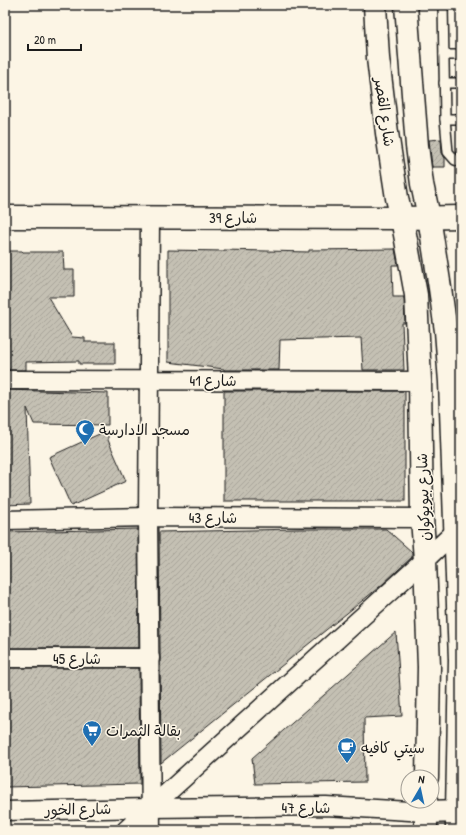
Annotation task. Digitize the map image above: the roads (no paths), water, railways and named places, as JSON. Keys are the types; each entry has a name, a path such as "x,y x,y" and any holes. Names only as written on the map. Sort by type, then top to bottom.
{"main road":[{"name":"شارع القصر","path":"376,5 378,58 389,147 397,198 402,218"},
{"name":"شارع القصر","path":"406,5 422,184 429,217"},
{"name":"شارع 39","path":"5,216 461,217"},
{"path":"429,217 448,352 458,528 461,660 458,818"},
{"name":"شارع بيويوكوان","path":"402,218 416,295 420,382 422,518 429,667 427,769"},
{"name":"شارع 47","path":"426,814 458,818"}],"street":[{"path":"150,217 148,517 151,830"},
{"name":"شارع 41","path":"5,380 420,382"},
{"name":"شارع 43","path":"5,520 148,517 422,518"},
{"path":"126,830 425,560 458,528"},
{"name":"شارع 45","path":"5,658 150,658"},
{"name":"شارع 47","path":"150,808 326,806 426,814"},
{"name":"شارع الخور","path":"5,811 150,808"}],"lane":[{"path":"443,5 445,119 448,152 455,160 461,162"},
{"path":"444,55 461,54"},
{"path":"444,84 461,83"},
{"path":"445,119 461,119"}],"place":[{"name":"مسجد الادارسة","path":"85,446"},
{"name":"بقالة الثمرات","path":"92,747"},
{"name":"سيتي كافيه","path":"347,764"}]}
